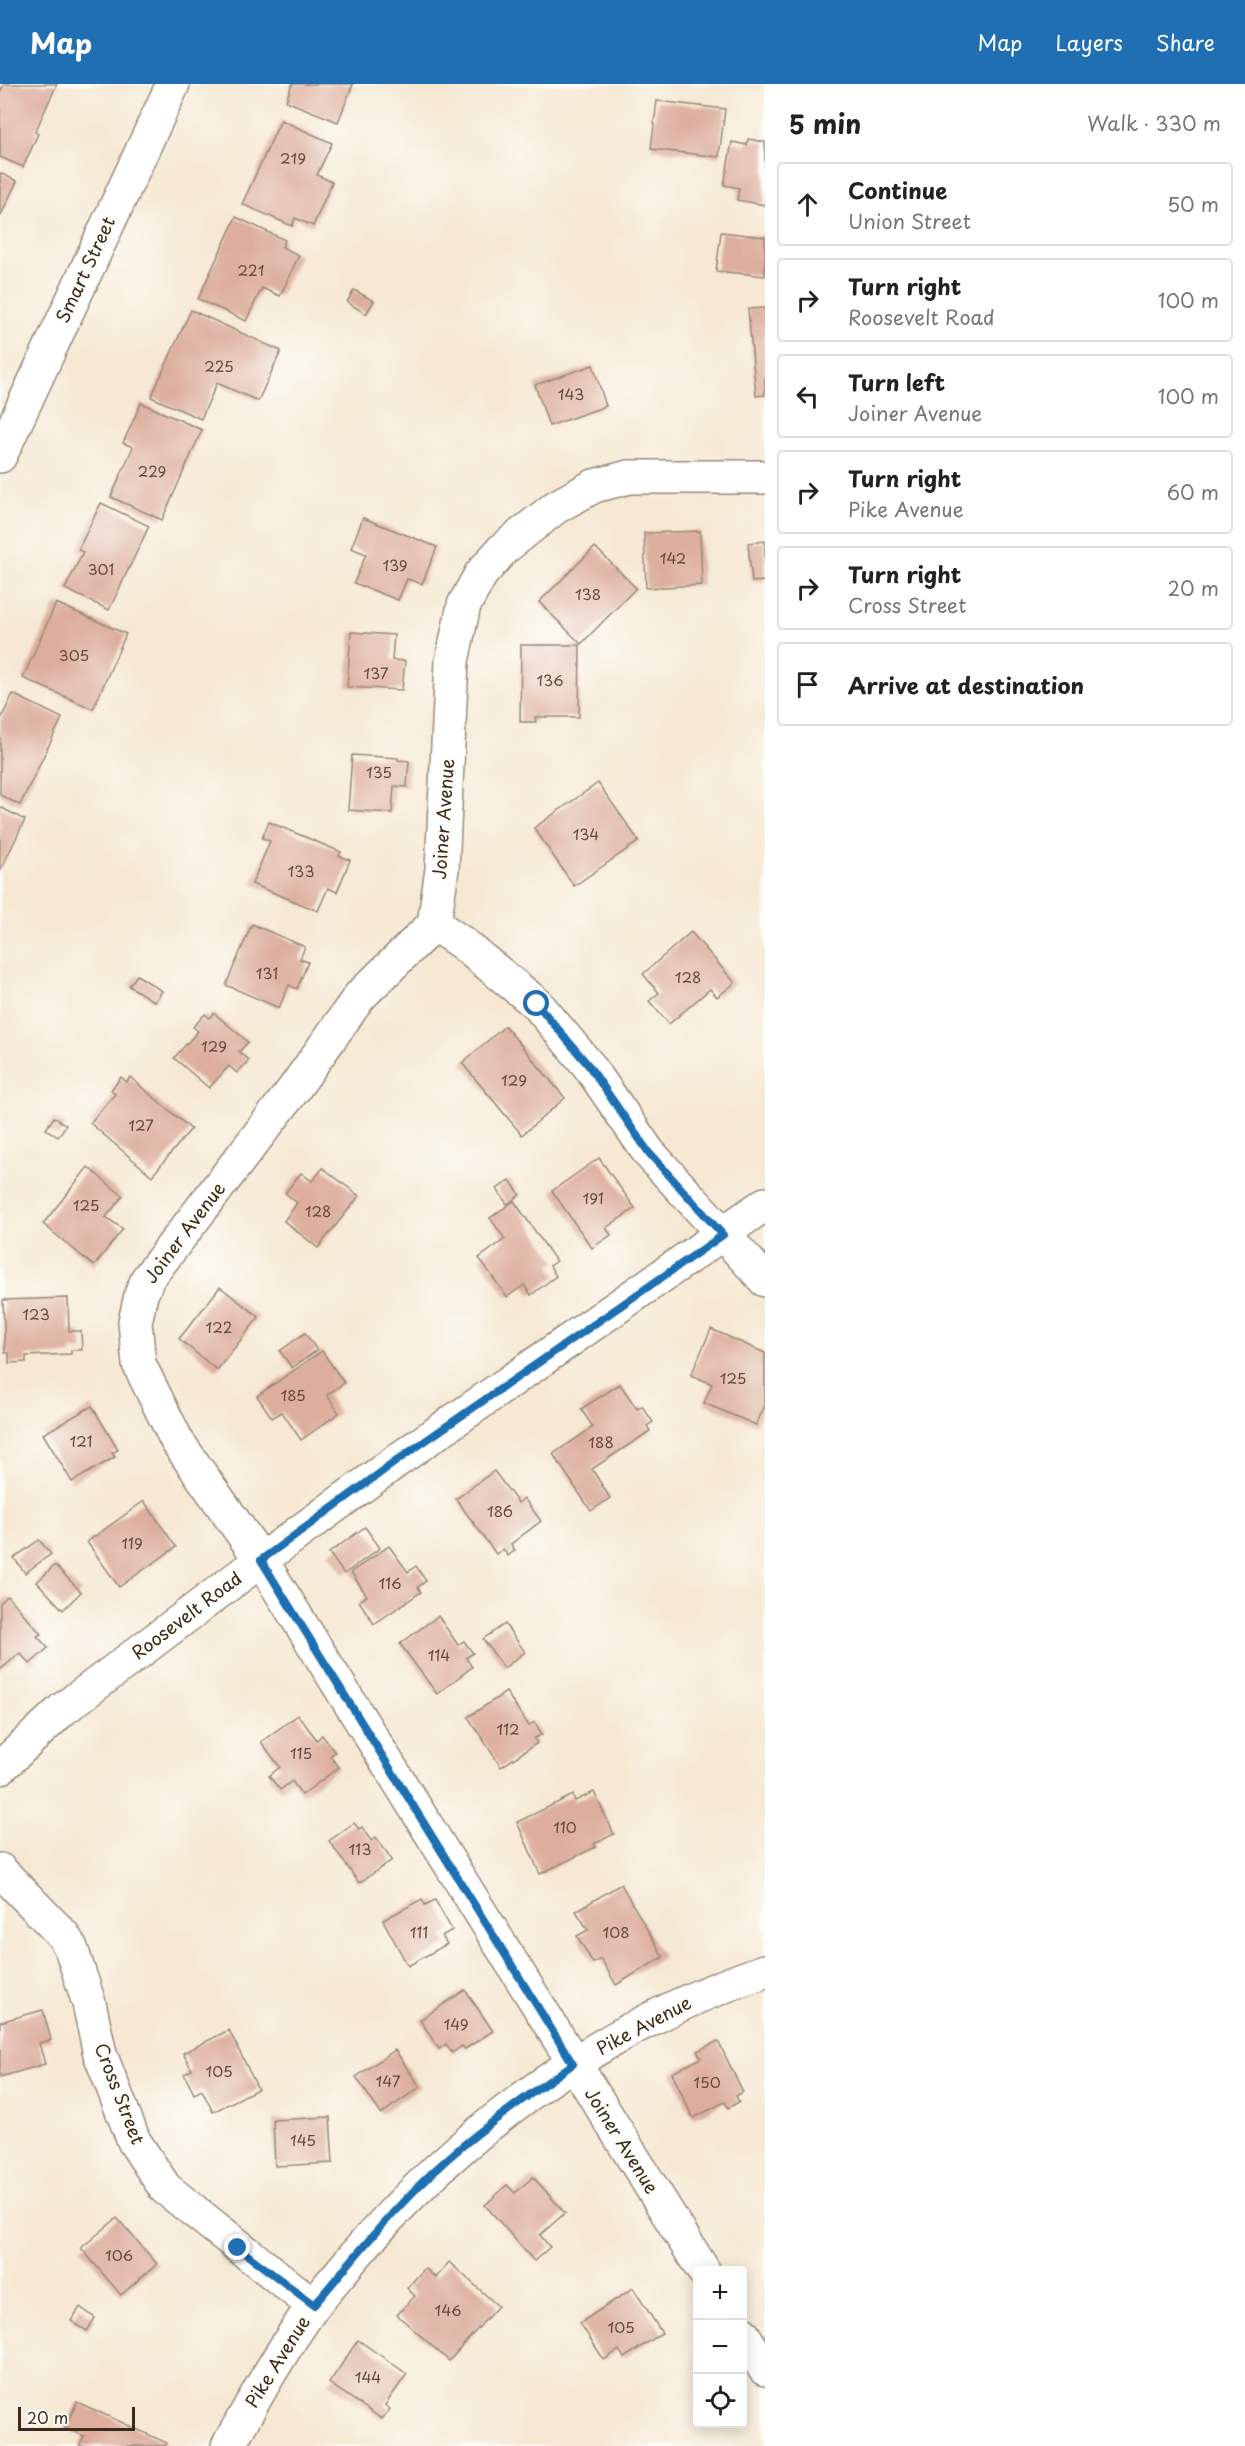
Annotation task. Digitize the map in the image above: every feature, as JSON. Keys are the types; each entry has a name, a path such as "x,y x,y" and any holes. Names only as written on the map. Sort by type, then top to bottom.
{"street":[{"name":"Smart Street","path":"0,456 173,84"},
{"name":"Joiner Avenue","path":"700,2266 261,1560 177,1441 139,1364 135,1322 141,1295 148,1278 294,1089 360,996 434,924 442,869 452,661 464,605 481,574 503,549 556,507 594,486 629,477 765,477"},
{"path":"434,924 462,943 537,1004 589,1066 649,1153 765,1280"},
{"name":"Roosevelt Road","path":"0,1768 62,1710 261,1560 402,1457 765,1204"},
{"name":"Cross Street","path":"0,1870 63,1935 71,1948 89,2003 100,2054 134,2141 165,2188 314,2305"},
{"name":"Pike Avenue","path":"228,2446 274,2364 314,2305 384,2221 433,2172 514,2105 573,2064 645,2021 722,1986 765,1971"},
{"path":"747,2341 765,2369"}],"building":[{"path":"4,84 57,84 35,132 38,134 23,167 0,157 0,92"},
{"path":"292,84 353,84 338,122 286,101"},
{"path":"657,101 725,109 719,157 651,149"},
{"path":"281,120 332,143 317,175 332,182 313,226 295,218 292,226 242,204"},
{"path":"748,139 765,142 765,205 737,200 739,188 724,185 732,142 747,145"},
{"path":"0,173 17,181 0,217"},
{"path":"236,217 285,240 282,247 299,255 280,296 262,288 246,321 198,299"},
{"path":"721,232 765,237 765,276 716,271"},
{"path":"354,290 374,301 366,314 347,302"},
{"path":"765,308 765,395 756,396 748,309"},
{"path":"191,310 281,351 258,401 217,383 201,419 151,397"},
{"path":"593,365 606,406 549,426 535,385"},
{"path":"141,403 202,430 162,520 111,497 133,447 123,443"},
{"path":"101,503 149,526 109,610 65,589 83,552 78,550"},
{"path":"363,518 437,547 422,584 407,579 398,600 354,583 366,554 351,548"},
{"path":"700,531 702,585 646,588 644,533"},
{"path":"765,541 765,581 752,582 748,543"},
{"path":"595,547 636,588 581,644 539,602"},
{"path":"56,603 126,634 93,709 23,678"},
{"path":"351,632 394,635 392,660 405,661 402,690 347,687"},
{"path":"521,645 580,645 579,717 535,717 536,722 520,722"},
{"path":"13,694 62,718 20,805 0,795 0,721"},
{"path":"352,755 398,758 398,760 409,761 407,787 394,786 392,813 348,810"},
{"path":"598,783 639,841 574,886 534,828"},
{"path":"0,807 25,820 0,871"},
{"path":"269,822 341,852 339,856 350,860 337,892 328,888 318,911 252,884 270,841 262,838"},
{"path":"252,924 305,947 300,959 308,962 297,989 289,985 279,1008 226,985"},
{"path":"691,932 735,983 717,997 710,989 669,1024 649,1001 659,993 643,974"},
{"path":"137,975 162,991 155,1002 129,986"},
{"path":"214,1013 248,1042 239,1052 249,1060 237,1073 229,1066 209,1088 174,1058 198,1031 193,1027 205,1014 210,1018"},
{"path":"505,1026 565,1098 522,1135 462,1063"},
{"path":"121,1077 127,1082 130,1077 191,1129 152,1176 90,1123 115,1094 111,1090"},
{"path":"54,1117 66,1125 58,1137 46,1129"},
{"path":"599,1158 635,1208 606,1228 611,1235 592,1248 552,1191"},
{"path":"88,1167 123,1196 106,1217 123,1229 94,1266 43,1224"},
{"path":"323,1168 359,1196 318,1248 284,1221 297,1203 285,1193 301,1173 312,1181"},
{"path":"510,1180 520,1195 507,1204 497,1189"},
{"path":"514,1201 556,1261 550,1266 556,1276 531,1295 524,1285 507,1297 479,1258 505,1239 490,1218"},
{"path":"220,1287 259,1317 217,1370 179,1339"},
{"path":"68,1298 69,1331 81,1331 82,1350 71,1350 71,1354 26,1356 26,1362 9,1363 9,1353 5,1353 3,1300"},
{"path":"711,1329 765,1353 765,1405 756,1425 704,1403 712,1384 691,1375"},
{"path":"305,1333 317,1350 292,1368 280,1351"},
{"path":"322,1351 344,1383 327,1395 339,1413 301,1440 282,1412 272,1418 257,1396"},
{"path":"620,1384 637,1409 642,1406 653,1422 647,1426 650,1431 592,1469 610,1498 591,1511 553,1454 593,1427 581,1409"},
{"path":"92,1406 118,1450 112,1453 115,1457 72,1482 43,1434"},
{"path":"494,1471 518,1503 524,1498 541,1521 511,1544 515,1550 508,1556 503,1549 496,1554 456,1499"},
{"path":"144,1501 176,1547 119,1587 87,1542"},
{"path":"365,1527 380,1548 344,1574 329,1553"},
{"path":"39,1540 51,1554 25,1573 14,1558"},
{"path":"389,1546 408,1572 416,1566 426,1581 418,1587 421,1592 374,1624 359,1601 367,1596 351,1572"},
{"path":"55,1565 81,1592 63,1610 37,1582"},
{"path":"8,1596 41,1634 37,1636 48,1648 30,1664 20,1653 0,1670 0,1603"},
{"path":"438,1616 458,1645 464,1641 473,1653 466,1658 472,1667 437,1694 400,1644"},
{"path":"505,1624 525,1652 504,1668 483,1639"},
{"path":"506,1692 529,1726 534,1722 542,1734 534,1739 537,1743 501,1767 468,1717"},
{"path":"298,1715 317,1740 322,1735 335,1752 330,1756 339,1767 302,1795 292,1781 280,1790 269,1776 280,1767 261,1742"},
{"path":"594,1792 614,1834 594,1844 596,1847 540,1874 517,1822 573,1795 575,1801"},
{"path":"354,1823 359,1829 362,1827 371,1841 376,1837 392,1860 359,1883 329,1841"},
{"path":"621,1884 663,1957 616,1985 601,1959 593,1963 577,1936 588,1930 576,1911"},
{"path":"422,1899 425,1905 435,1900 452,1930 442,1936 447,1944 408,1966 383,1920"},
{"path":"465,1990 493,2031 465,2049 462,2046 452,2053 446,2044 439,2049 420,2020"},
{"path":"43,2010 51,2040 39,2043 45,2064 0,2077 0,2022"},
{"path":"229,2030 258,2089 213,2112 202,2090 194,2094 184,2074 192,2070 183,2053"},
{"path":"718,2041 743,2092 736,2096 739,2102 728,2108 725,2102 693,2118 672,2073 701,2058 697,2051"},
{"path":"395,2050 420,2087 381,2114 356,2077"},
{"path":"330,2117 333,2163 275,2166 273,2120"},
{"path":"533,2177 565,2213 540,2235 550,2247 534,2261 485,2205 507,2185 515,2193"},
{"path":"117,2218 157,2264 121,2295 81,2248"},
{"path":"449,2262 498,2306 449,2361 397,2315 415,2296 407,2288 425,2268 436,2278"},
{"path":"633,2288 662,2333 624,2358 619,2350 604,2360 580,2323"},
{"path":"80,2307 95,2318 87,2331 71,2321"},
{"path":"358,2340 407,2374 385,2405 390,2409 382,2419 329,2383"},
{"path":"77,2402 167,2443 165,2446 79,2446 84,2436 65,2428"}],"route":[{"path":"238,2248 314,2305 384,2221 433,2172 514,2105 573,2064 261,1560 402,1457 723,1235 649,1153 589,1066 537,1004"}]}
